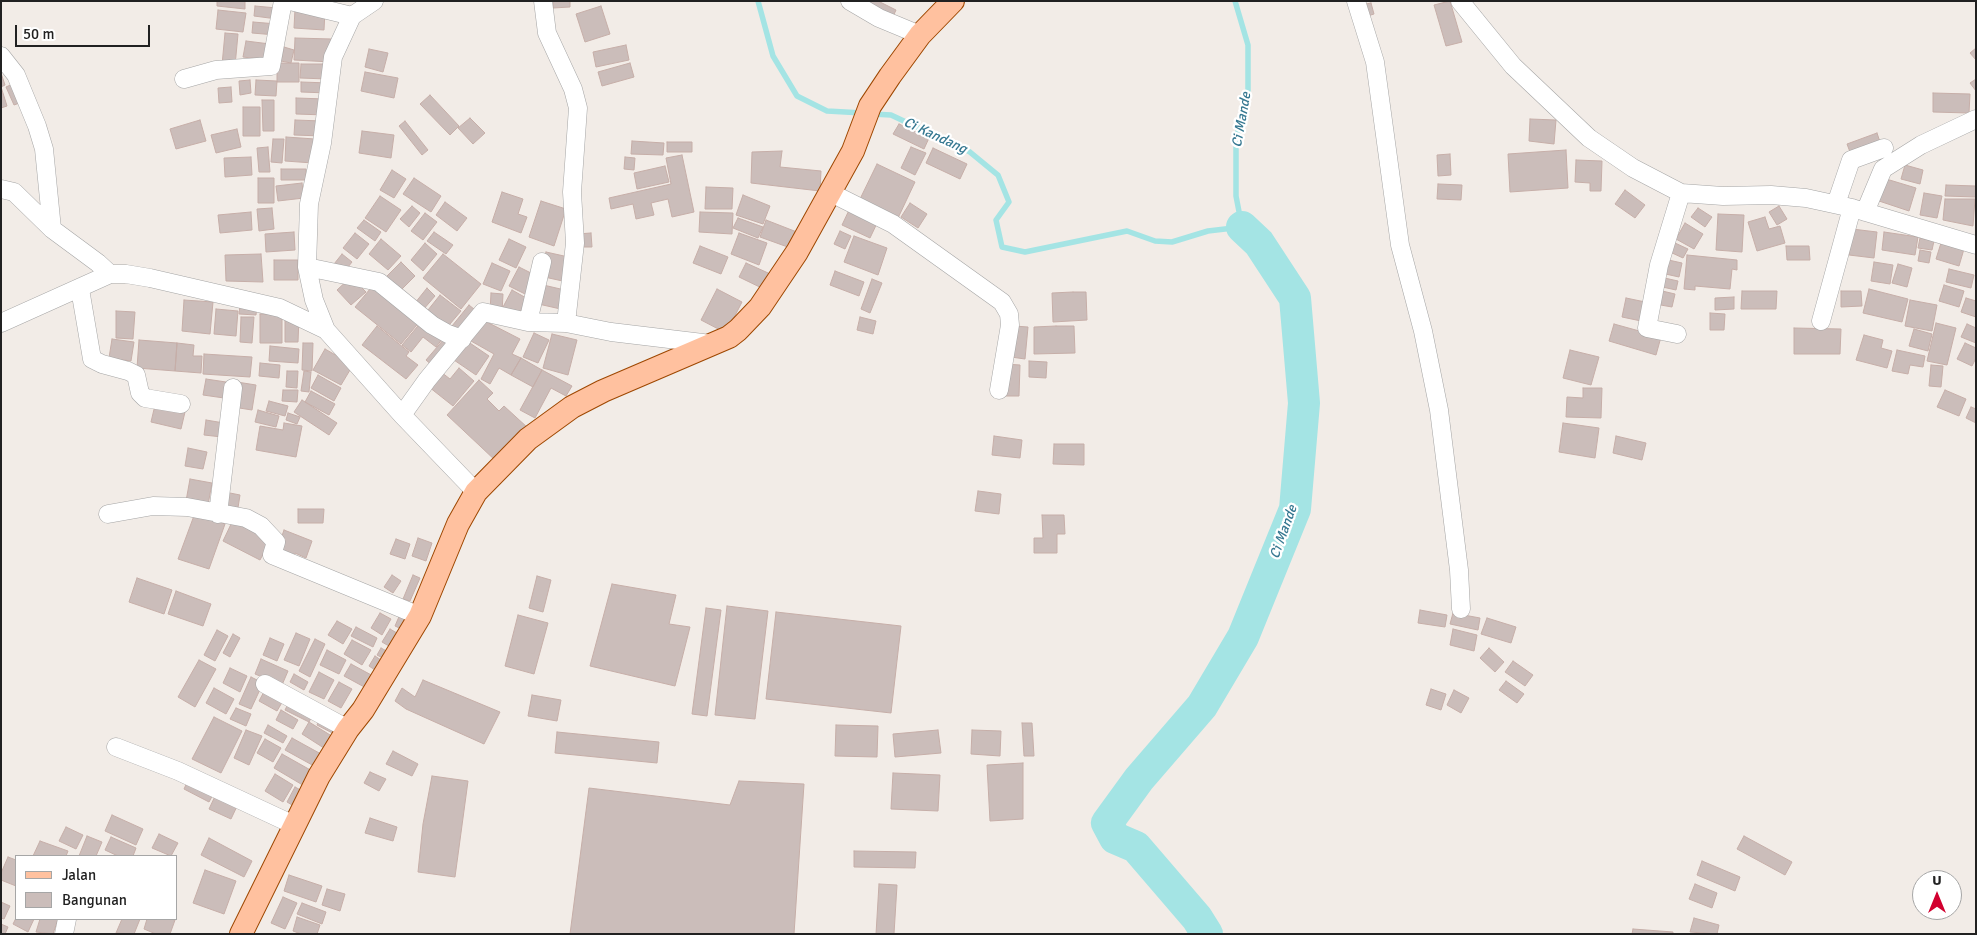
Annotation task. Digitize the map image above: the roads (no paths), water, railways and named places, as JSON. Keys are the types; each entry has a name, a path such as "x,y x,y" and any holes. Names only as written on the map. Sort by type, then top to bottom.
{"main road":[{"path":"241,934 319,776 348,729 363,710 420,616 458,524 476,492 528,439 572,408 612,387 729,336 738,330 760,307 798,252 853,151 870,106 920,35 953,1"}],"street":[{"path":"184,79 216,70 271,66 283,1"},
{"path":"290,1 352,16"},
{"path":"543,1 546,33 573,89 578,108 572,192 575,242 566,323"},
{"path":"850,1 879,18 920,35"},
{"path":"1356,1 1375,62 1400,245 1423,331 1439,410 1457,553 1461,609"},
{"path":"1460,1 1513,66 1589,138 1633,168 1681,193 1806,198 1851,208 1976,245"},
{"path":"372,2 352,16 333,57 322,143 309,204 307,267 314,300 326,330 402,415 476,492"},
{"path":"1,56 16,75 38,126 44,149 52,229"},
{"path":"1851,208 1883,170 1921,145 1976,119"},
{"path":"1821,321 1851,208 1851,160 1884,148"},
{"path":"1,189 14,192 52,229 110,274"},
{"path":"829,192 893,224 1002,302 1009,314 1010,325 999,390"},
{"path":"1677,334 1648,328 1659,265 1681,193"},
{"path":"528,322 542,262"},
{"path":"307,267 379,282 432,326 462,339"},
{"path":"1,322 80,289 110,274 126,274 280,308 326,330"},
{"path":"80,289 92,360 128,370 136,375 140,393 145,398 180,404"},
{"path":"402,415 427,380 483,312 528,322 566,323 611,332 711,344"},
{"path":"218,514 233,388"},
{"path":"108,514 152,506 187,507 246,518 261,526 276,542 272,555 420,616"},
{"path":"266,684 348,729"},
{"path":"116,747 178,771 294,825"},
{"path":"64,934 68,920"}],"waterway":[{"name":"Ci Kandang","path":"758,1 773,56 797,96 827,111 863,113"},
{"name":"Ci Kandang","path":"872,114 891,115 970,152 998,175 1009,202 996,220 1002,247 1025,252 1127,231 1155,241 1172,242 1208,231 1242,227 1236,196 1236,142 1248,96 1248,45 1235,1"},
{"name":"Ci Mande","path":"1207,934 1197,918 1136,847 1115,838 1107,823 1139,779 1202,706 1243,637 1295,509 1304,403 1295,298 1259,243 1242,227"}]}
